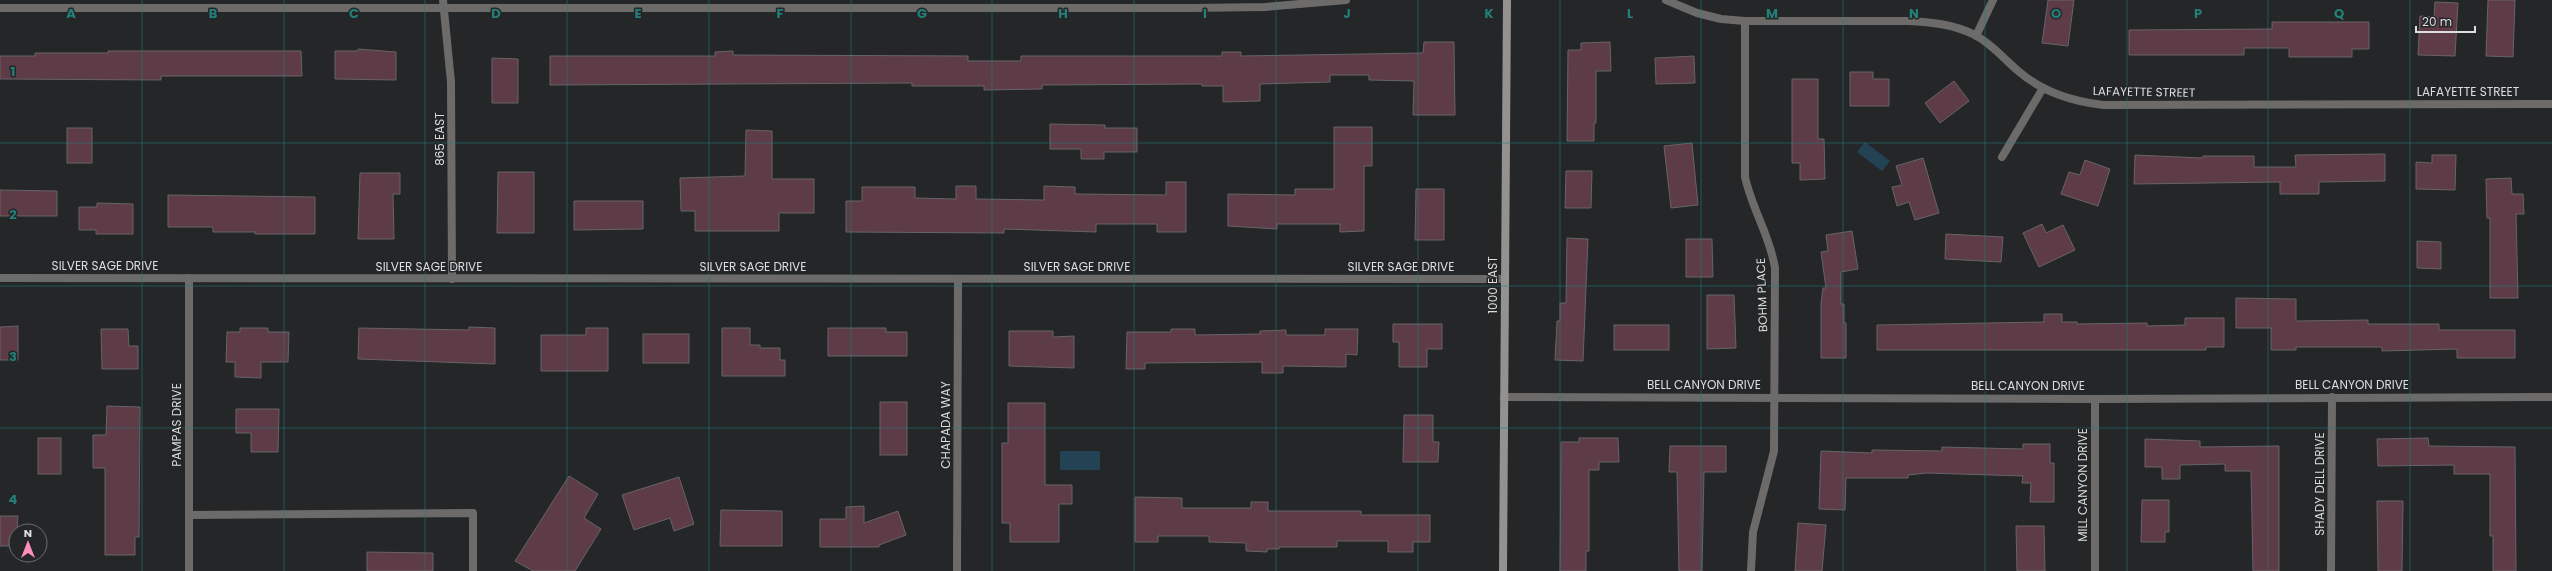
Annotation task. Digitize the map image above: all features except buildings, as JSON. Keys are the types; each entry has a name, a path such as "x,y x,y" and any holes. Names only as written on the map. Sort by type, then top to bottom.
{"street":[{"path":"0,8 443,4 1192,4 1265,7 1346,0"},
{"name":"1000 EAST","path":"1503,571 1507,0"},
{"name":"LAFAYETTE STREET","path":"1666,0 1709,16 1745,21 1931,22 1954,26 1976,36 1995,49 2018,71 2043,88 2062,97 2103,105 2552,104"},
{"path":"1976,36 1993,0"},
{"name":"865 EAST","path":"443,4 451,82 452,279"},
{"name":"BOHM PLACE","path":"1745,21 1745,177 1749,196 1772,249 1775,268 1774,451 1753,532 1751,571"},
{"path":"2002,157 2043,88"},
{"name":"SILVER SAGE DRIVE","path":"0,278 1505,279"},
{"name":"PAMPAS DRIVE","path":"189,278 189,571"},
{"name":"CHAPADA WAY","path":"957,571 958,279"},
{"name":"BELL CANYON DRIVE","path":"1504,397 2095,399 2552,397"},
{"name":"SHADY DELL DRIVE","path":"2331,571 2332,397"},
{"name":"MILL CANYON DRIVE","path":"2095,399 2095,571"},
{"path":"189,516 473,514 473,571"}],"water":[{"path":"1865,142 1890,161 1882,171 1857,152"},
{"path":"1060,451 1100,451 1100,470 1060,470"}]}
